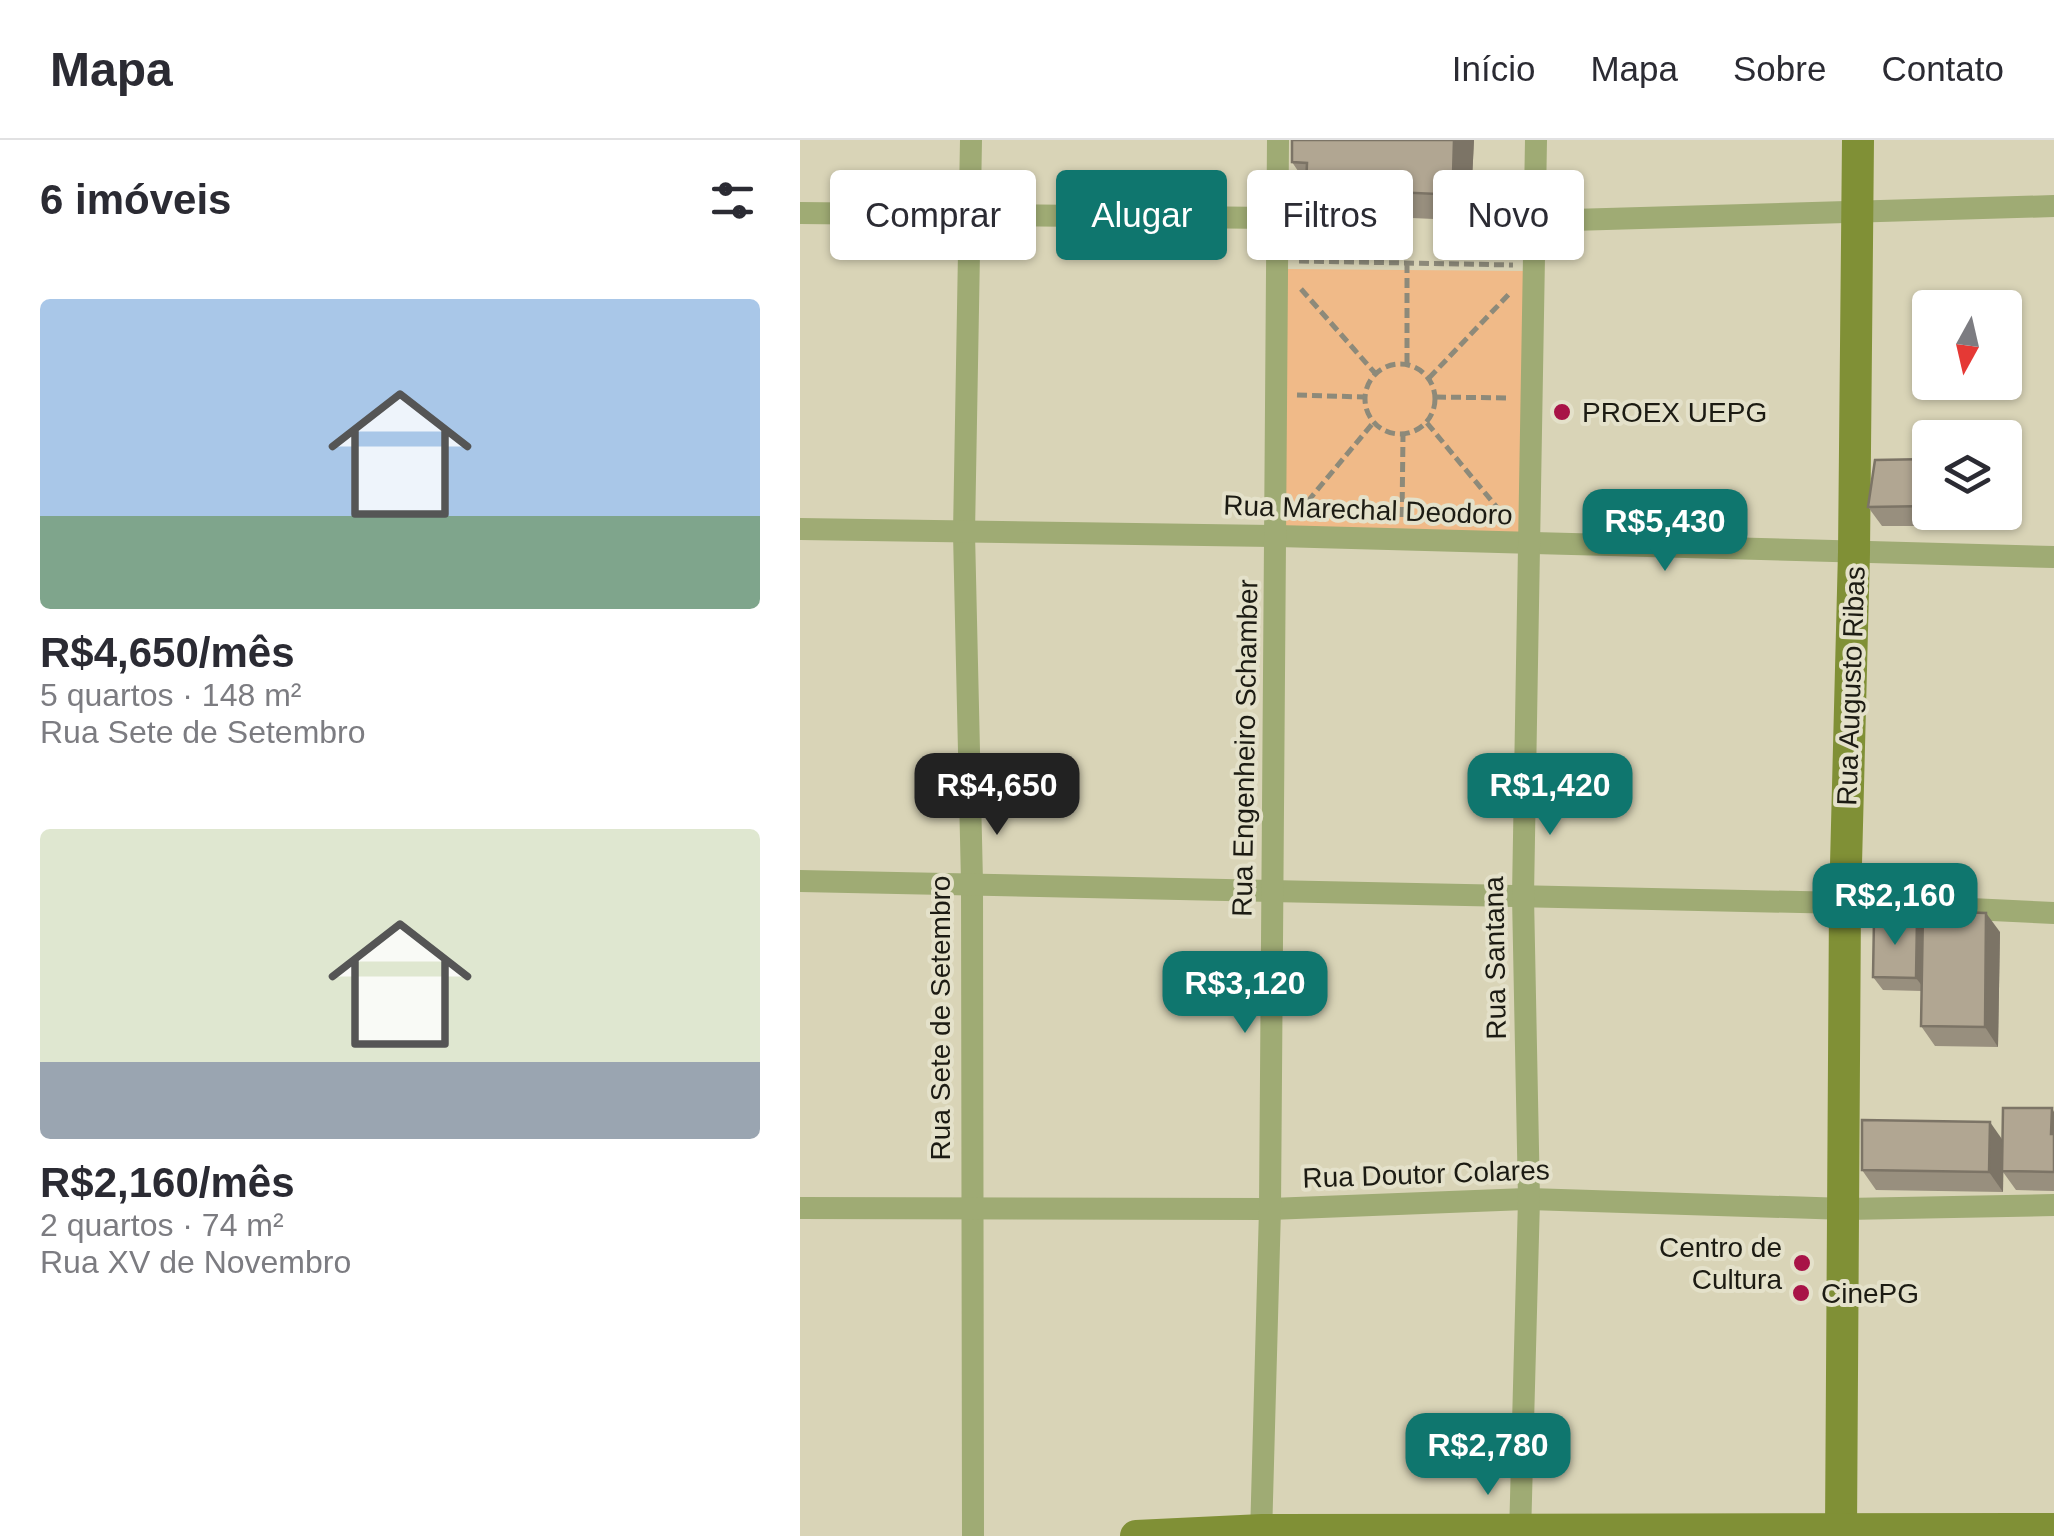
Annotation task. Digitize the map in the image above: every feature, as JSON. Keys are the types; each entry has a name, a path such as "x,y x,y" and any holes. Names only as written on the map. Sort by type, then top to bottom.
{"main road":[{"name":"Rua Augusto Ribas","path":"1842,1532 1845,903 1854,552 1858,140"},
{"path":"1136,1536 2054,1530"}],"street":[{"name":"Rua Sete de Setembro","path":"971,140 971,170"},
{"name":"Rua Engenheiro Schamber","path":"1278,140 1278,170"},
{"name":"Rua Santana","path":"1536,140 1536,170"},
{"path":"1584,220 1858,215 2054,206"},
{"path":"800,212 830,212"},
{"path":"1036,215 1247,218"},
{"name":"Rua Sete de Setembro","path":"969,260 964,533 972,882 972,1536"},
{"name":"Rua Santana","path":"1520,1533 1529,1199 1524,896 1536,260"},
{"name":"Rua Engenheiro Schamber","path":"1261,1533 1270,1209 1278,536 1276,261"},
{"name":"Rua Marechal Deodoro","path":"800,530 1278,536 2054,557"},
{"path":"800,881 1845,903 2054,913"},
{"name":"Rua Doutor Colares","path":"800,1208 1270,1209 1529,1199 1846,1208 2054,1205"}],"path":[{"path":"1276,261 1536,265"},
{"path":"1276,261 1375,372"},
{"path":"1406,263 1407,364"},
{"path":"1429,378 1536,265"},
{"path":"1390,364 1407,364 1429,378 1436,397 1427,423 1404,435 1387,432 1373,423 1364,398 1375,372 1390,364"},
{"path":"1278,394 1364,398"},
{"path":"1436,397 1533,398"},
{"path":"1278,536 1373,423"},
{"path":"1427,423 1528,544"},
{"path":"1401,540 1404,435"}],"shaded area":[{"path":"800,140 2054,140 2054,1536 800,1536"},
{"path":"1284,269 1529,271 1520,538 1286,529"}],"building":[{"path":"1292,140 1454,140 1453,170 1433,170 1433,194 1413,193 1413,170 1307,170 1307,163 1292,162"},
{"path":"1912,459 1912,506 1868,507 1875,460"},
{"path":"1923,911 1986,913 1985,1027 1921,1026"},
{"path":"1874,919 1917,919 1916,978 1873,977"},
{"path":"2003,1108 2052,1108 2054,1172 2002,1171"},
{"path":"1862,1120 1990,1122 1989,1172 1862,1170"}],"place":[{"name":"PROEX UEPG","path":"1562,412"},
{"name":"Centro de Cultura","path":"1802,1263"},
{"name":"CinePG","path":"1801,1293"}]}
